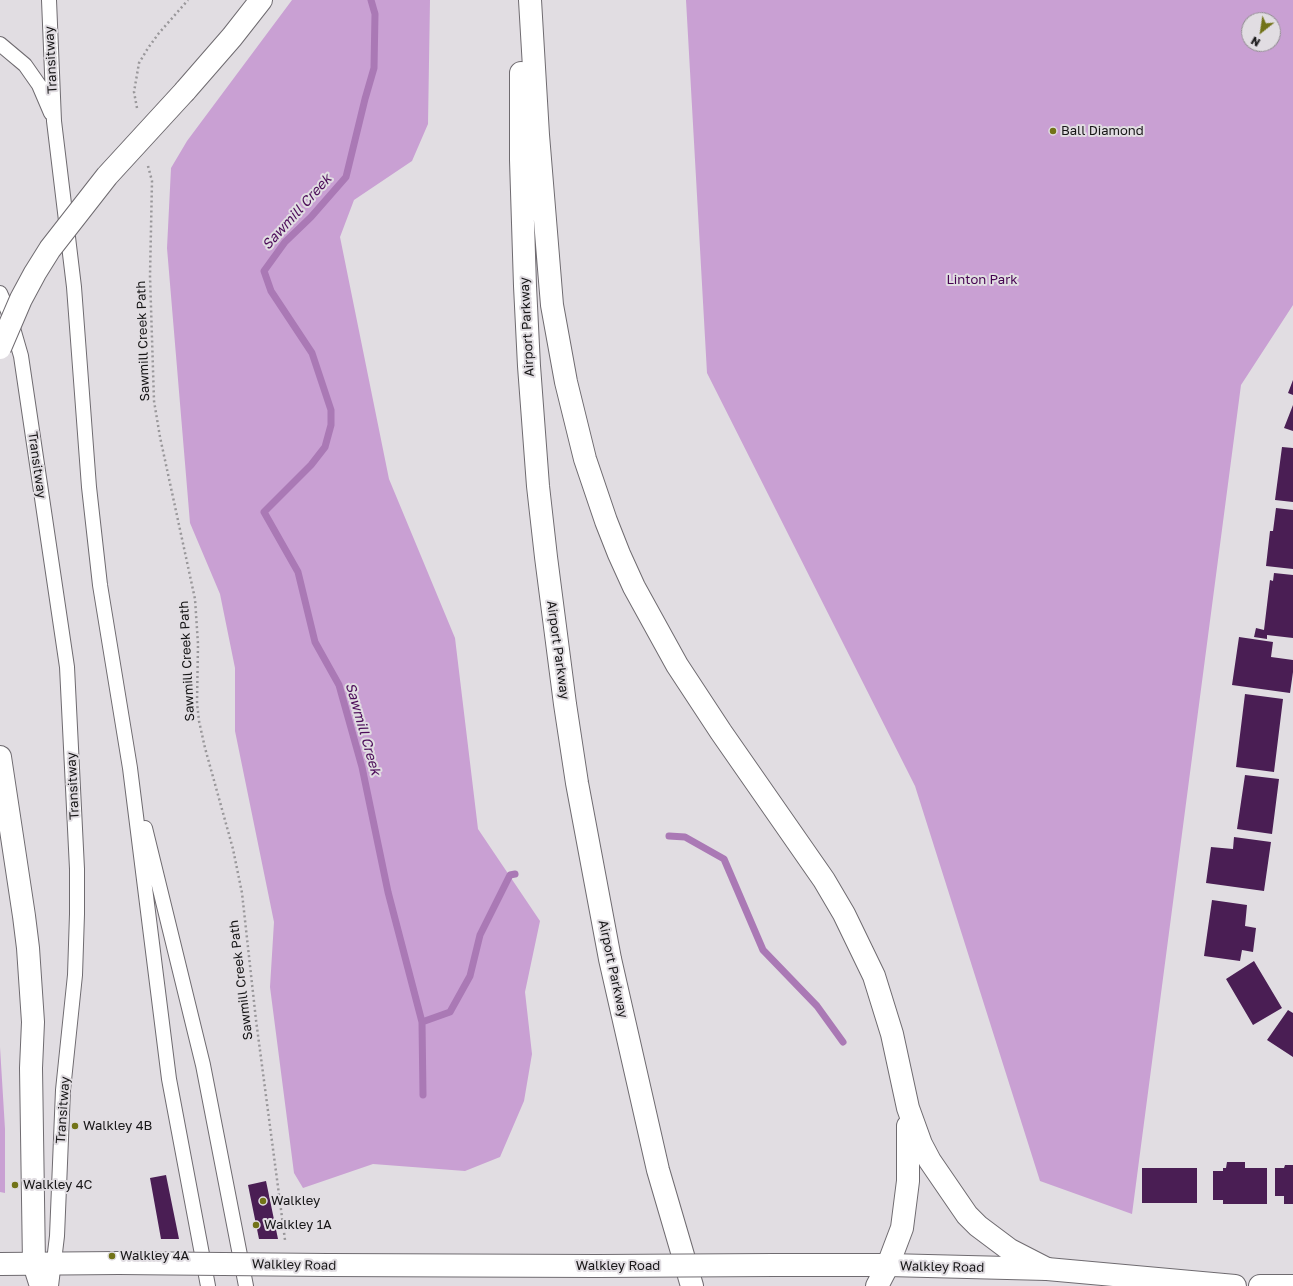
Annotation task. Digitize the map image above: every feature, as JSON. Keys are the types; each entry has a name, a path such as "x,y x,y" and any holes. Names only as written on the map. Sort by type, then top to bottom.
{"main road":[{"path":"0,348 21,299 50,249 107,176 185,91 232,37 261,0"},
{"name":"Airport Parkway","path":"521,0 521,160 529,366 538,486 555,630 577,783 610,959 658,1170 692,1286"},
{"path":"530,0 538,135 552,305 566,382 585,459 606,521 634,587 677,665 720,732 824,880 844,914 874,976 892,1034 908,1108 921,1144 930,1161 967,1215 978,1226 1010,1250 1047,1269"},
{"path":"0,757 28,948 32,1022 31,1068 44,1264 41,1286"},
{"path":"877,1286 888,1265 902,1228 906,1207 909,1154 908,1108"},
{"name":"Walkley Road","path":"0,1264 119,1263 597,1266 888,1265 1047,1269 1235,1286"},
{"path":"1260,1286 1293,1286"}],"lane":[{"name":"Transitway","path":"48,0 54,121 74,286 89,487 100,585 130,768 169,1079 208,1286"},
{"name":"Transitway","path":"0,44 25,65 39,85 54,121"},
{"name":"Transitway","path":"0,293 8,311 21,356 67,667 77,914 75,975 44,1264 51,1286"},
{"name":"Transitway","path":"130,768 203,1065 246,1286"}],"path":[{"path":"135,103 134,92 139,63 159,33 188,0"},
{"name":"Sawmill Creek Path","path":"152,182 150,276 154,401 160,437 195,599 198,644 197,703 199,721 233,849 242,893 256,1020 284,1232"}],"green space":[{"path":"292,0 430,0 428,124 412,161 354,200 340,237 389,479 455,638 478,829 540,921 525,992 532,1054 524,1101 500,1157 465,1171 373,1164 303,1188 294,1173 270,987 274,922 235,731 235,668 220,594 190,523 167,248 171,168 187,141"},
{"name":"Linton Park","path":"686,0 1293,0 1293,305 1241,385 1132,1214 1040,1181 915,786 707,373"},
{"path":"0,1047 5,1129 5,1193 0,1192"}],"building":[{"path":"1293,380 1293,395 1288,393"},
{"path":"1293,405 1293,431 1284,428"},
{"path":"1282,447 1293,448 1293,502 1275,500"},
{"path":"1276,508 1293,510 1293,569 1266,566 1270,531 1273,531"},
{"path":"1274,573 1293,575 1293,638 1267,635 1267,639 1254,637 1256,628 1264,630 1270,580 1273,581"},
{"path":"1239,637 1273,642 1271,657 1293,660 1290,693 1232,685"},
{"path":"1245,694 1283,699 1274,772 1236,767"},
{"path":"1245,775 1279,779 1272,834 1237,829"},
{"path":"1234,837 1271,842 1264,891 1206,883 1211,847 1233,849"},
{"path":"1212,900 1247,905 1245,926 1256,928 1253,952 1242,950 1240,961 1204,956"},
{"path":"1254,961 1282,1008 1253,1025 1226,979"},
{"path":"1288,1010 1293,1013 1293,1057 1267,1040"},
{"path":"1227,1162 1245,1162 1245,1168 1267,1168 1267,1204 1223,1204 1223,1200 1213,1200 1213,1171 1223,1171 1223,1168 1226,1168"},
{"path":"1285,1165 1293,1165 1293,1204 1284,1204 1284,1196 1275,1196 1275,1168 1284,1168"},
{"path":"1142,1168 1197,1168 1197,1203 1142,1203"},
{"path":"166,1175 179,1239 161,1239 150,1178"},
{"path":"266,1181 278,1239 259,1239 248,1185"}],"waterway":[{"name":"Sawmill Creek","path":"371,0 375,14 374,68 346,177 311,217 285,242 264,271 271,291 312,353 331,410 331,425 325,447 311,465 264,512 298,572 315,642 339,685 362,767 388,892 422,1022 423,1095"},
{"path":"669,836 685,837 724,859 763,950 817,1006 843,1042"},
{"path":"422,1022 450,1012 470,976 480,935 510,875 515,874"}],"place":[{"name":"Ball Diamond","path":"1053,131"},
{"name":"Walkley 4B","path":"75,1126"},
{"name":"Walkley 4C","path":"15,1185"},
{"name":"Walkley","path":"263,1201"},
{"name":"Walkley 1A","path":"256,1225"},
{"name":"Walkley 4A","path":"112,1256"}]}
